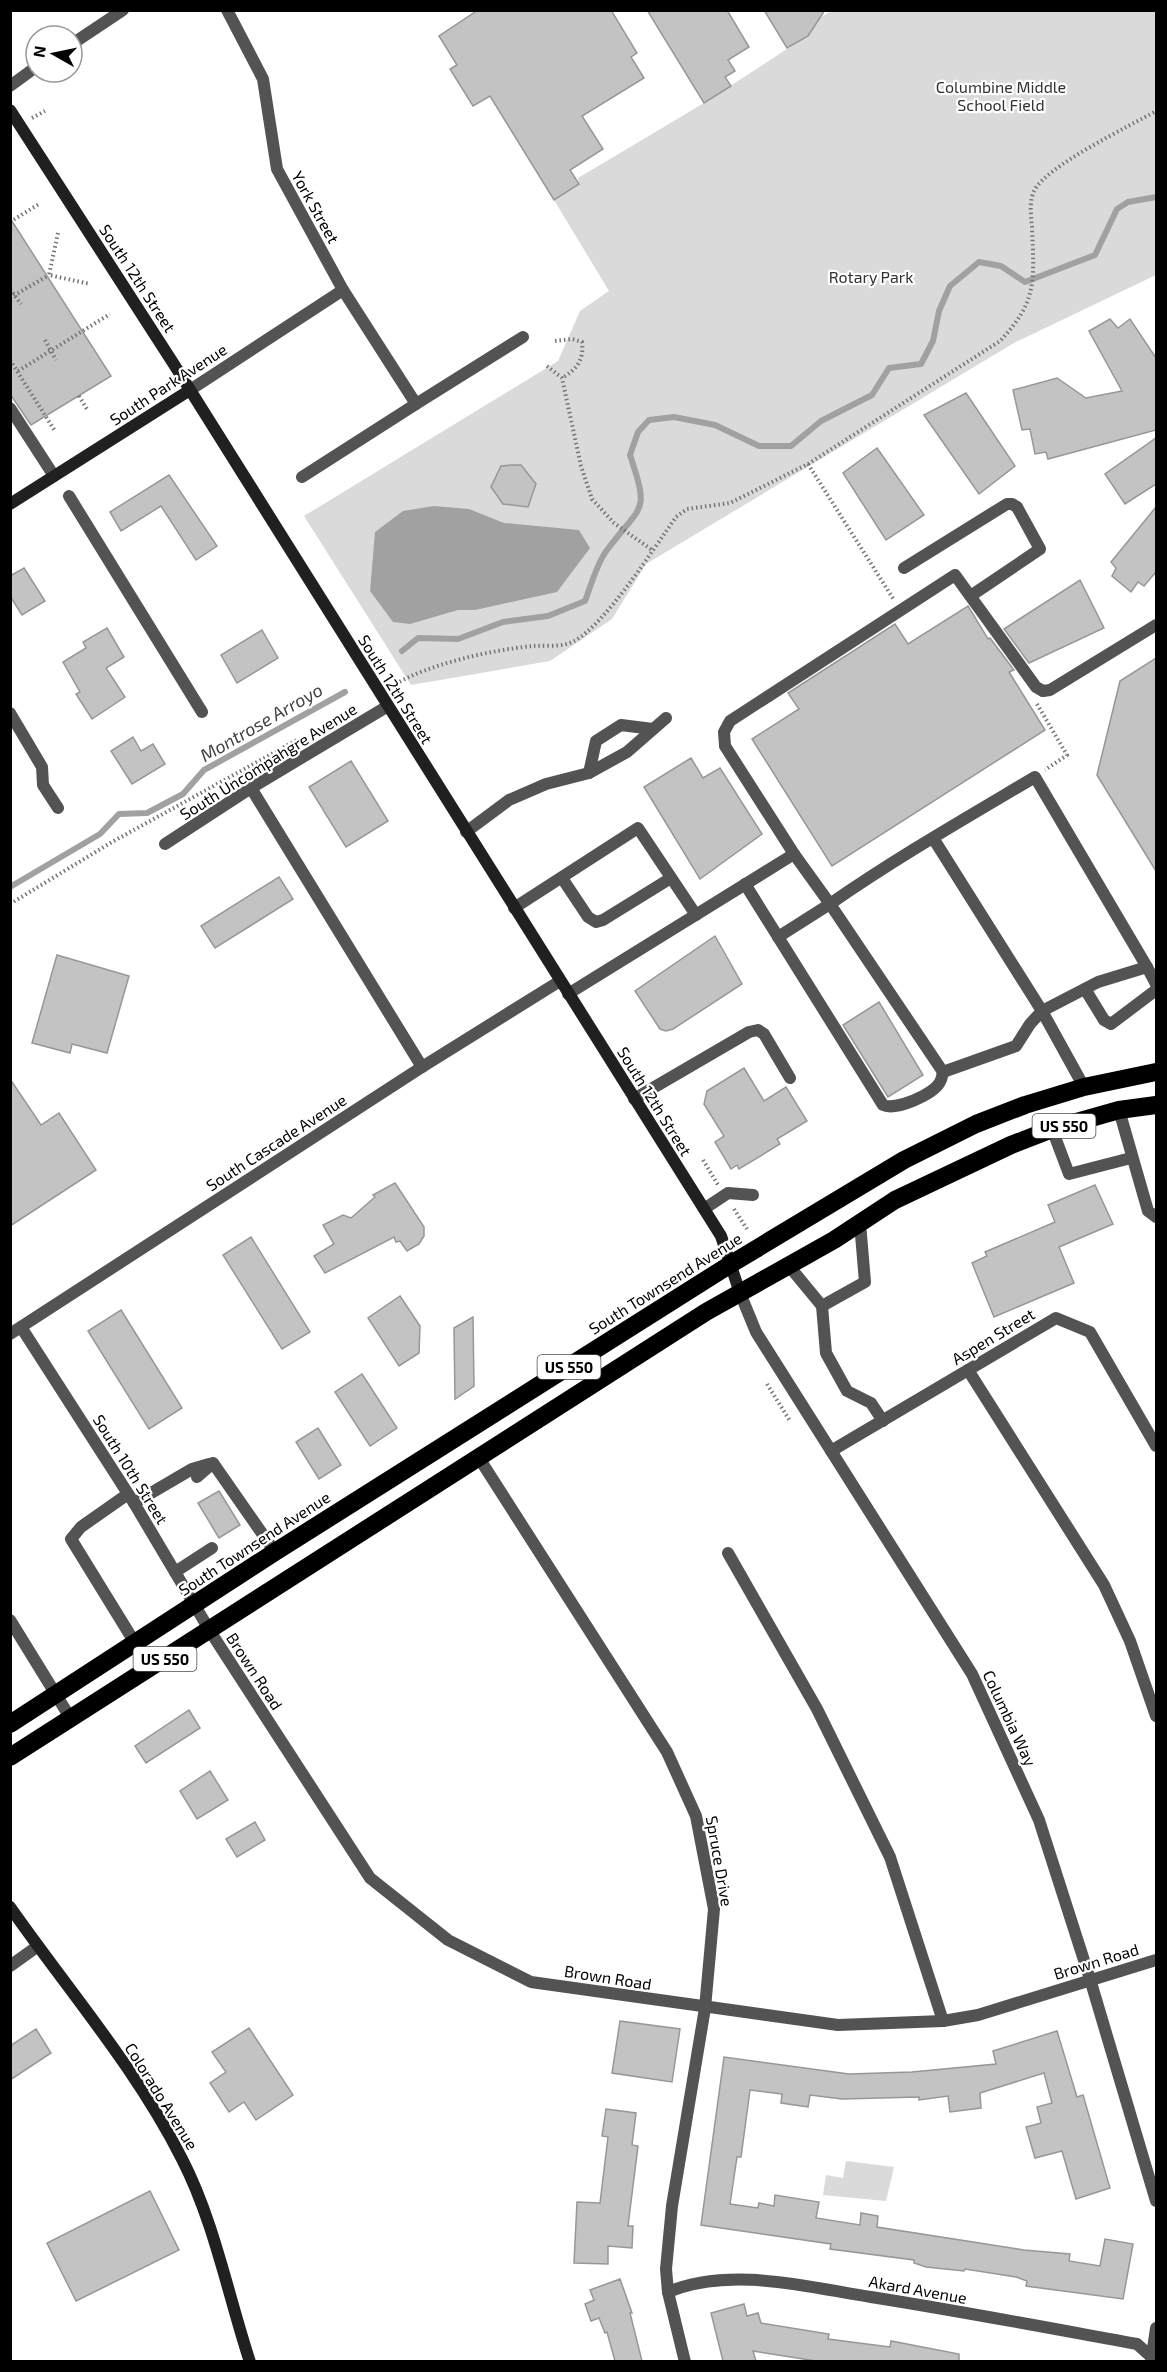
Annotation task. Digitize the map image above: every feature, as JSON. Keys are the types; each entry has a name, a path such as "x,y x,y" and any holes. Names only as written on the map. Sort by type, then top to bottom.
{"highway":[{"name":"South Townsend Avenue","path":"10,1724 57,1696 275,1552 731,1264 904,1160 976,1124 1084,1087 1156,1072"},
{"name":"US 550","path":"10,1757 740,1293 789,1266 895,1200 971,1163 1052,1129 1119,1110 1156,1105"}],"street":[{"path":"84,36 123,10"},
{"name":"York Street","path":"227,10 263,79 277,169 343,290 416,404"},
{"path":"10,86 24,76"},
{"name":"South 12th Street","path":"10,110 190,390 725,1243 740,1293"},
{"name":"South Park Avenue","path":"10,504 343,290"},
{"path":"302,477 524,337"},
{"path":"10,408 54,476"},
{"path":"69,496 202,712"},
{"path":"904,568 1007,504 1012,504 1017,507 1040,549 972,595"},
{"path":"745,884 883,1105 897,1108 931,1091 940,1083 942,1072 794,854 726,746 724,732 730,721 951,576 960,577 1038,693 1050,690 1156,625"},
{"name":"South Uncompahgre Avenue","path":"165,844 251,788 388,706"},
{"path":"10,713 42,767 43,785 58,808"},
{"path":"466,832 509,800 546,784 589,773 627,752 666,718"},
{"path":"589,773 596,741 621,725 653,729"},
{"path":"778,937 933,838 1035,777 1153,976 1085,989 1042,1011 1030,1024 1016,1046 942,1072"},
{"path":"251,788 422,1067"},
{"path":"514,909 638,828 644,833 696,915"},
{"path":"933,838 1042,1011 1084,1087"},
{"path":"568,994 794,854"},
{"path":"562,878 588,917 596,922 603,920 671,878"},
{"name":"South Cascade Avenue","path":"16,1331 422,1067 560,981"},
{"path":"1085,989 1104,1020 1111,1024 1156,990"},
{"path":"634,1099 749,1032 758,1030 764,1034 790,1078"},
{"path":"1119,1110 1148,1211 1156,1217"},
{"path":"1052,1129 1069,1174 1131,1158"},
{"path":"704,1209 728,1193 753,1195"},
{"path":"822,1306 865,1282 860,1223"},
{"path":"789,1266 822,1306 826,1353 847,1391 871,1403 883,1422"},
{"name":"Columbia Way","path":"740,1293 756,1332 972,1674 1039,1821 1090,1979 1156,2201"},
{"name":"Aspen Street","path":"831,1450 883,1422 1056,1318 1090,1332 1156,1446"},
{"name":"South 10th Street","path":"16,1331 131,1499 210,1631"},
{"path":"968,1370 1104,1584 1130,1641 1156,1716"},
{"name":"Spruce Drive","path":"479,1458 667,1752 696,1816 714,1909 705,2008 672,2206 666,2269 668,2292 685,2361"},
{"path":"213,1463 275,1552"},
{"path":"135,1643 71,1539 81,1527 131,1499 192,1469 213,1463"},
{"path":"197,1478 213,1463"},
{"path":"175,1572 212,1548"},
{"path":"728,1553 817,1709 890,1857 943,2021"},
{"path":"10,1620 71,1719"},
{"name":"Brown Road","path":"210,1631 370,1878 448,1940 531,1982 838,2025 943,2021 978,2014 1156,1960"},
{"name":"Colorado Avenue","path":"10,1907 147,2098 183,2160 207,2221 250,2361"},
{"path":"10,1966 38,1946"},
{"name":"Akard Avenue","path":"668,2292 704,2281 760,2280 1137,2344 1153,2360"},
{"path":"1153,2360 1156,2328"}],"path":[{"path":"394,686 408,676 432,667 507,650 534,646 558,646 574,641 602,615 676,517 687,509 730,503 808,464 1000,341 1019,321 1030,294 1033,264 1031,204 1034,191 1042,180 1156,111"},
{"path":"10,222 39,204"},
{"path":"49,275 58,233"},
{"path":"13,297 49,275 90,284"},
{"path":"10,289 13,297 21,304"},
{"path":"18,371 110,314"},
{"path":"555,341 572,339 582,342 581,361 574,371 562,378"},
{"path":"45,340 56,360"},
{"path":"10,360 55,431"},
{"path":"547,366 562,378 587,486 596,504 614,523 652,550"},
{"path":"79,396 88,411"},
{"path":"808,464 897,604"},
{"path":"1022,785 1067,755 1038,693"},
{"path":"10,904 112,842 307,735"},
{"path":"767,1384 789,1421"}],"green space":[{"name":"Rotary Park","path":"831,11 1156,11 1156,275 1014,343 646,564 612,619 550,661 411,685 304,516 558,361 580,311 609,291 554,200 579,184 578,178 704,103 807,36 820,18"},
{"path":"846,2161 894,2167 886,2201 823,2195 826,2175 843,2178"}],"shaded area":[{"path":"434,506 469,509 504,523 579,530 590,548 557,592 475,610 458,610 410,624 393,622 370,591 375,532 403,511"}],"building":[{"path":"478,10 611,10 637,53 631,57 644,78 582,116 603,149 570,170 579,184 554,200 490,96 473,106 450,69 457,65 439,36"},
{"path":"647,10 727,10 749,47 728,60 735,71 725,77 731,86 704,103"},
{"path":"764,10 825,10 808,36 787,48"},
{"path":"10,218 111,376 31,425 10,394"},
{"path":"1110,319 1118,328 1130,319 1156,358 1156,430 1048,459 1046,452 1035,454 1030,429 1022,430 1013,390 1057,378 1086,398 1122,391 1089,331"},
{"path":"966,393 1015,466 979,494 924,415"},
{"path":"1156,438 1156,484 1125,504 1105,474"},
{"path":"877,448 924,515 886,540 843,473"},
{"path":"521,465 536,484 528,507 503,504 491,487 501,466"},
{"path":"169,475 217,546 196,560 161,506 121,531 110,512"},
{"path":"1156,507 1156,572 1144,586 1138,582 1131,592 1112,576 1116,568 1111,562"},
{"path":"24,568 45,601 22,615 10,596 10,576"},
{"path":"1080,580 1104,628 1029,663 1004,629"},
{"path":"968,606 988,639 990,638 1014,670 1009,672 1045,730 832,866 752,739 799,709 788,693 895,624 908,644"},
{"path":"107,628 124,657 106,668 125,697 92,719 76,694 80,692 63,662 86,648 83,642"},
{"path":"262,630 278,658 237,683 221,655"},
{"path":"1156,658 1156,871 1097,775 1120,681"},
{"path":"133,737 141,751 153,744 165,764 132,784 111,751"},
{"path":"691,758 703,778 720,768 762,834 700,879 644,787"},
{"path":"351,761 388,821 346,847 309,787"},
{"path":"279,877 293,899 215,948 201,926"},
{"path":"715,936 742,984 673,1029 666,1031 660,1029 635,991"},
{"path":"57,955 129,976 107,1053 72,1044 70,1053 32,1043"},
{"path":"879,1002 923,1075 888,1097 843,1025"},
{"path":"744,1068 764,1101 786,1087 807,1121 777,1139 780,1144 739,1169 737,1165 731,1169 715,1142 724,1136 704,1104 707,1091"},
{"path":"10,1079 41,1125 59,1113 96,1170 10,1226"},
{"path":"395,1183 424,1227 424,1236 419,1244 407,1251 400,1241 396,1242 394,1237 325,1273 314,1256 334,1244 323,1225 343,1215 351,1218 375,1197 373,1195"},
{"path":"1095,1185 1113,1224 1059,1247 1074,1283 994,1317 972,1263 987,1256 985,1252 1055,1222 1048,1205"},
{"path":"251,1237 310,1332 282,1349 223,1255"},
{"path":"400,1296 420,1326 419,1353 399,1366 368,1318"},
{"path":"121,1310 182,1408 149,1429 88,1331"},
{"path":"473,1317 474,1386 455,1399 454,1328"},
{"path":"362,1374 397,1428 370,1446 335,1392"},
{"path":"318,1428 341,1465 319,1479 296,1442"},
{"path":"219,1491 240,1525 219,1538 198,1503"},
{"path":"189,1710 200,1728 146,1763 135,1746"},
{"path":"210,1771 228,1800 197,1819 180,1791"},
{"path":"255,1822 265,1840 237,1857 226,1839"},
{"path":"620,2021 680,2029 672,2082 612,2073"},
{"path":"249,2028 293,2095 256,2120 244,2102 229,2112 210,2083 226,2072 212,2052"},
{"path":"36,2029 51,2053 10,2080 10,2046"},
{"path":"1057,2031 1077,2097 1083,2095 1110,2188 1076,2199 1062,2151 1035,2158 1026,2127 1041,2123 1037,2107 1052,2103 1044,2073 980,2093 981,2108 950,2112 948,2096 919,2100 919,2097 842,2099 810,2095 808,2107 781,2103 782,2094 750,2090 741,2157 737,2157 730,2204 758,2208 759,2203 774,2206 775,2195 819,2202 816,2218 860,2225 861,2213 878,2216 877,2227 1024,2250 1070,2254 1069,2261 1100,2266 1105,2239 1133,2244 1123,2299 1026,2286 1027,2281 1016,2277 965,2269 964,2271 926,2267 914,2263 914,2260 830,2249 831,2244 701,2225 724,2057 849,2074 912,2072 996,2064 993,2051"},
{"path":"606,2109 636,2113 632,2145 638,2146 628,2226 633,2226 632,2248 608,2246 608,2264 574,2263 577,2202 600,2203 608,2137 602,2136"},
{"path":"150,2191 179,2250 76,2301 47,2243"},
{"path":"620,2279 632,2313 630,2313 642,2361 615,2361 607,2332 605,2333 599,2318 591,2321 585,2304 594,2300 590,2290"},
{"path":"744,2304 747,2316 758,2313 761,2323 829,2334 828,2339 890,2347 891,2341 959,2354 959,2361 816,2361 753,2351 756,2361 723,2361 711,2313"}],"waterway":[{"name":"Montrose Arroyo","path":"402,651 418,638 458,639 503,622 548,616 585,601 603,555 639,507 640,489 630,455 638,432 649,420 674,417 715,425 759,446 791,446 821,421 872,395 889,368 921,364 933,341 939,311 950,286 979,262 1001,266 1025,282 1095,255 1117,209 1128,202 1156,197"},
{"name":"Montrose Arroyo","path":"10,887 100,834 119,814 147,813 183,794 204,770 345,692"}],"park label":[{"name":"Columbine Middle School Field","path":"1001,95"}]}
